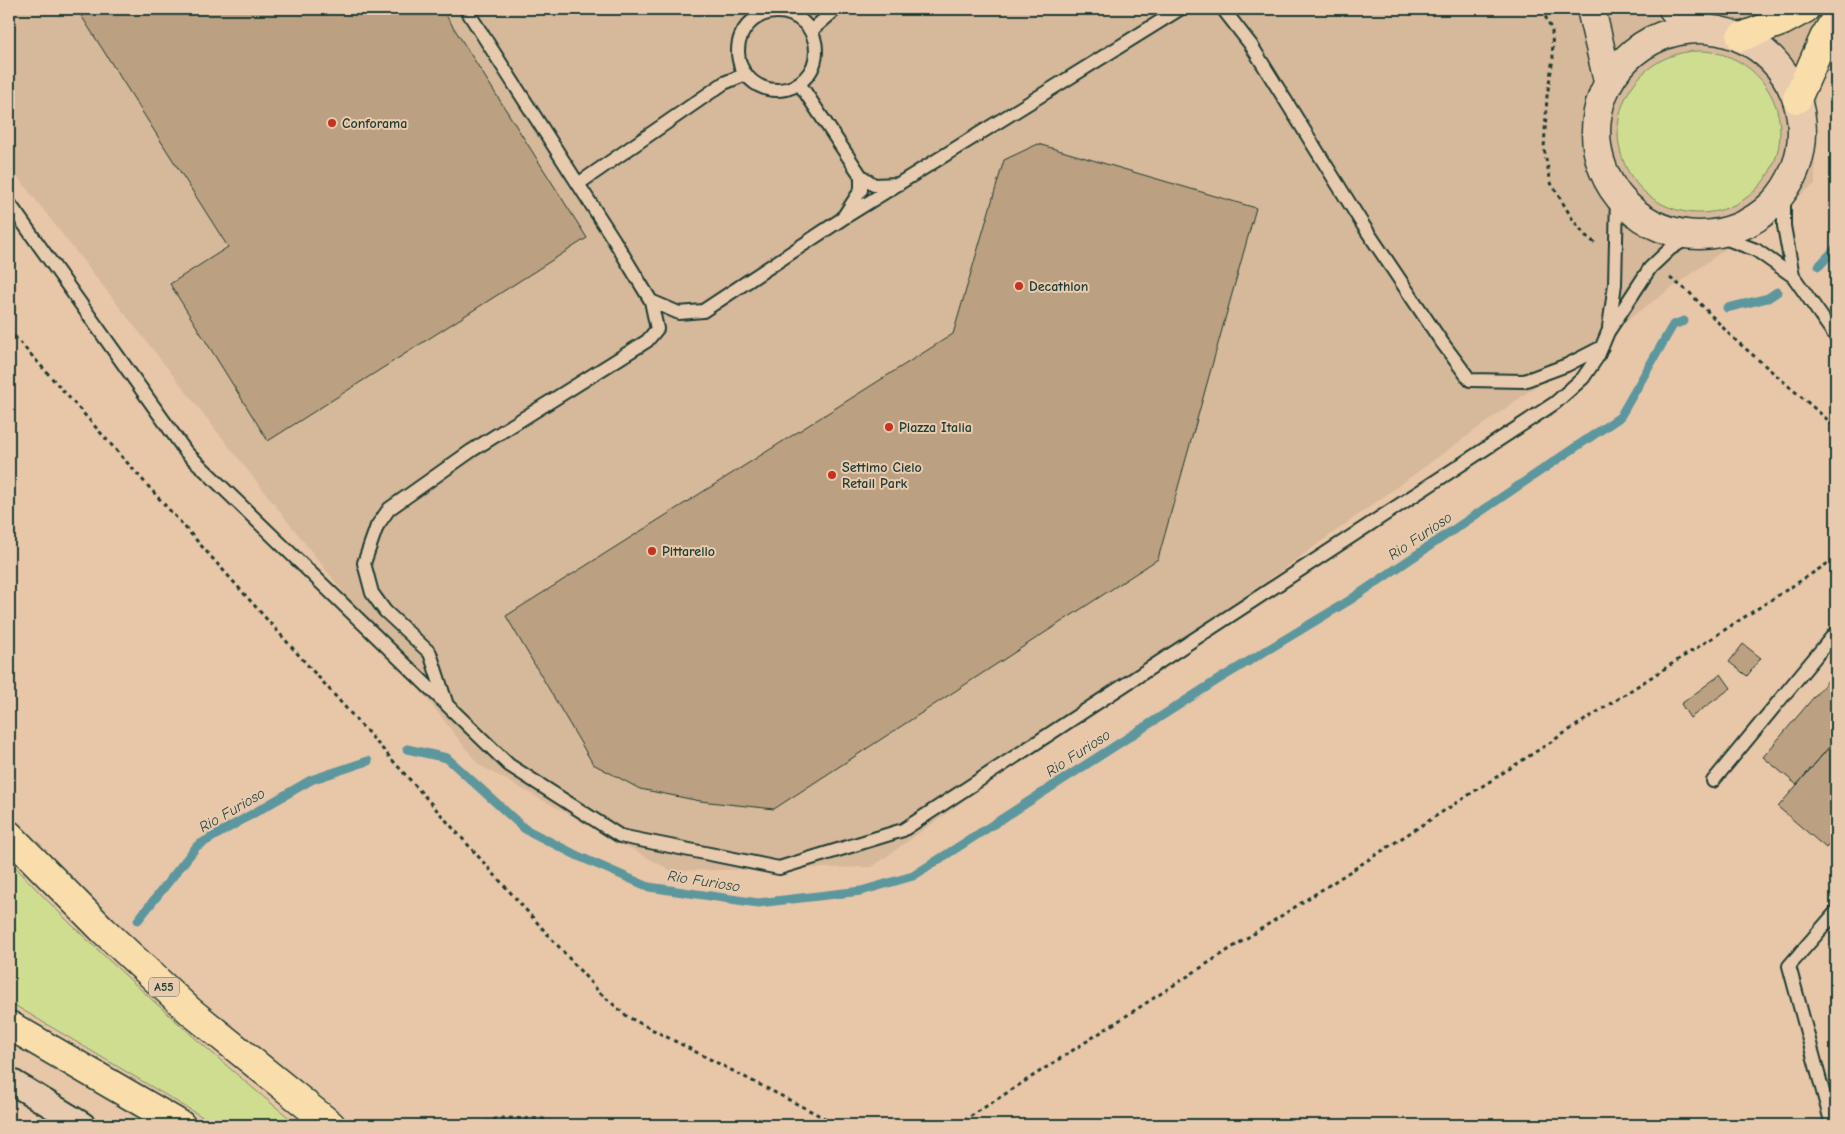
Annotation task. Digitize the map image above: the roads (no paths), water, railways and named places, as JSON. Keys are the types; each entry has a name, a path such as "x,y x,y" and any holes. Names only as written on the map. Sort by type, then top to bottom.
{"highway":[{"path":"1741,38 1783,21 1806,9"},
{"path":"1797,99 1824,38 1836,18"},
{"name":"A55","path":"9,835 103,930 190,1011 331,1125"},
{"path":"9,1025 181,1125"}],"street":[{"path":"1591,9 1608,81"},
{"path":"1673,9 1698,27"},
{"path":"1698,27 1730,32 1759,47 1782,70 1797,99 1803,131 1798,163 1784,192 1760,216 1739,228 1703,235 1667,231 1640,218 1618,197 1602,170 1595,140 1598,109 1608,81 1632,53 1662,34 1698,27"},
{"path":"9,1080 83,1125"}],"lane":[{"path":"447,704 430,653 385,611 372,593 364,563 376,526 388,509 471,451 647,341 657,329 651,301 466,9"},
{"path":"812,30 836,9"},
{"path":"651,301 679,313 703,311 842,219 1180,9"},
{"path":"1223,9 1251,45 1364,225 1470,380 1524,381 1567,365 1602,347"},
{"path":"782,11 794,14 812,30 817,54 814,67 806,79 800,83 782,90 768,89 756,84 746,74 740,63 738,49 740,36 756,12 782,11"},
{"path":"578,184 724,83 746,74"},
{"path":"800,83 861,176 874,185 899,184"},
{"path":"842,219 861,190 861,176"},
{"path":"1784,192 1784,226 1793,276"},
{"path":"1608,332 1615,284 1618,197"},
{"path":"9,203 186,452 509,764 620,836 779,868 904,830 1555,402 1583,378 1602,347 1608,332 1650,268 1670,249 1703,235 1726,237 1756,250 1793,276 1836,337"},
{"path":"1713,780 1836,632"},
{"path":"1832,1125 1789,966 1836,912"}],"waterway":[{"name":"Rio Furioso","path":"1819,266 1836,248"},
{"name":"Rio Furioso","path":"1727,308 1768,298 1777,292"},
{"name":"Rio Furioso","path":"407,749 447,758 525,829 578,856 649,887 758,903 861,891 913,876 1216,681 1350,600 1620,417 1673,325 1684,321"},
{"name":"Rio Furioso","path":"138,920 197,846 311,780 368,761"}],"place":[{"name":"Conforama","path":"332,123"},
{"name":"Decathlon","path":"1019,286"},
{"name":"Piazza Italia","path":"889,427"},
{"name":"Settimo Cielo Retail Park","path":"832,475"},
{"name":"Pittarello","path":"652,551"}]}
